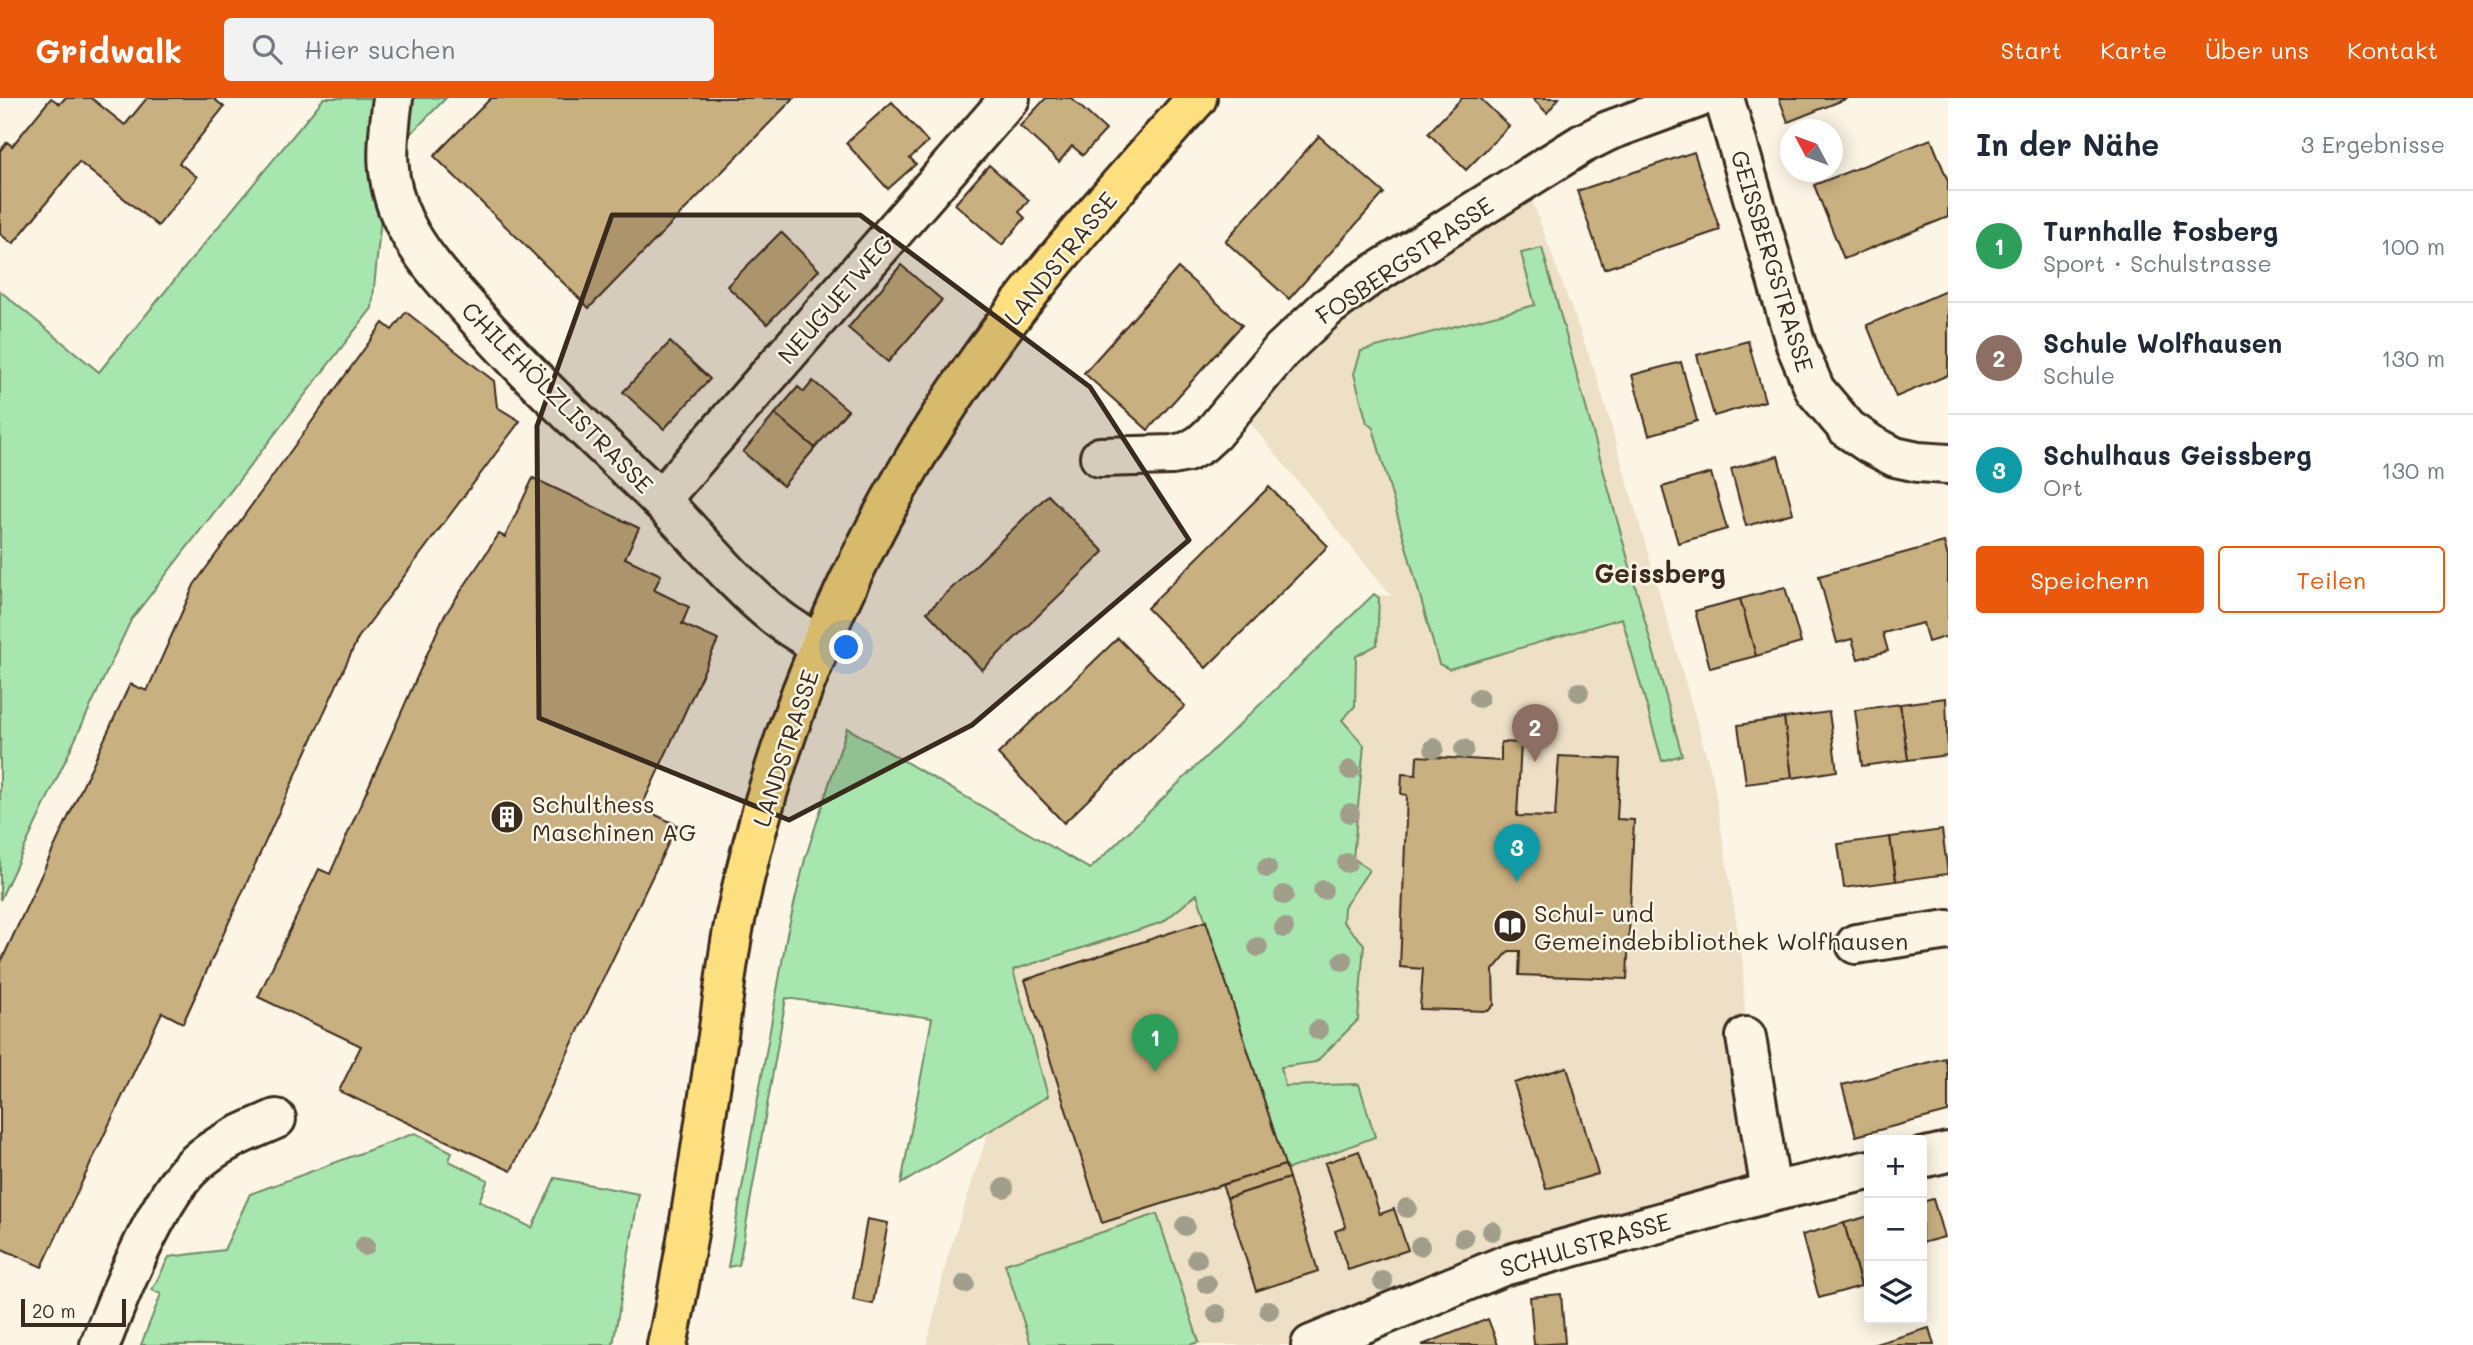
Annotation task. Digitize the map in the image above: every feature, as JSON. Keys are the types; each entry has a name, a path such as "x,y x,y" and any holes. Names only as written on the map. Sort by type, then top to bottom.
{"main road":[{"name":"LANDSTRASSE","path":"667,1345 682,1276 734,924 767,791 820,645 880,521 967,379 1002,328 1053,263 1197,98"}],"street":[{"name":"CHILEHÖLZLISTRASSE","path":"393,98 388,132 389,183 405,225 450,288 561,407 660,500 775,616 820,645"},
{"name":"NEUGUETWEG","path":"660,500 1010,98"},
{"name":"FOSBERGSTRASSE","path":"1100,457 1172,455 1194,449 1207,440 1259,375 1307,325 1363,281 1582,144 1608,131 1698,98"},
{"name":"GEISSBERGSTRASSE","path":"1724,98 1796,345 1815,390 1848,429 1870,444 1895,457 1948,464"},
{"path":"1856,944 1948,930"},
{"path":"1746,1037 1771,1192"},
{"path":"100,1345 146,1238 176,1187 194,1165 225,1142 276,1119"},
{"path":"1927,1157 1948,1152"},
{"name":"SCHULSTRASSE","path":"1311,1345 1503,1266 1771,1192 1864,1171"}],"highlighted area":[{"path":"612,215 860,215 1090,387 1189,540 972,725 789,820 539,718 537,426"}],"shaded area":[{"path":"1530,195 1598,380 1713,778 1743,963 1746,1037 1767,1177 1503,1266 1346,1345 927,1345 947,1259 989,1130 1048,1096 1013,970 1163,922 1355,706 1356,656 1379,598 1374,594 1391,596 1248,420 1293,362 1357,309"}],"green space":[{"path":"324,98 446,98 387,158 372,308 131,620 0,900 0,291 99,372"},
{"path":"1542,248 1682,755 1662,761 1622,618 1449,669 1439,664 1373,428 1367,423 1354,374 1361,351 1535,305 1521,253"},
{"path":"1374,594 1379,598 1377,645 1356,656 1355,706 1342,720 1364,745 1353,858 1369,870 1344,907 1343,922 1364,944 1358,1020 1316,1062 1281,1067 1285,1086 1359,1084 1375,1137 1286,1170 1197,894 1163,922 1013,970 1048,1096 901,1184 932,1018 786,998 739,1265 728,1267 787,934 805,859 847,728 1090,869"},
{"path":"415,1133 452,1152 449,1161 488,1180 479,1201 532,1228 555,1178 639,1194 613,1345 141,1345 161,1294 152,1290 169,1257 224,1250 250,1194"},
{"path":"1157,1214 1199,1342 1189,1345 1031,1345 1005,1264"}],"building":[{"path":"51,98 60,104 65,98 91,98 125,125 147,98 213,98 224,107 179,163 197,177 158,226 79,162 13,244 0,234 0,151 7,142 12,146"},
{"path":"491,98 794,98 589,308 434,156"},
{"path":"1046,98 1071,98 1106,130 1083,155 1072,146 1059,162 1020,126"},
{"path":"1462,98 1480,98 1509,126 1466,170 1428,133"},
{"path":"1532,98 1559,98 1547,113"},
{"path":"1779,98 1848,98 1796,119 1787,119"},
{"path":"892,102 928,142 910,158 916,164 888,189 846,143"},
{"path":"1319,136 1384,193 1289,299 1225,241"},
{"path":"1931,139 1948,181 1948,217 1844,259 1814,185 1822,182 1843,182 1843,174"},
{"path":"1694,152 1720,230 1604,269 1577,191"},
{"path":"989,165 1029,200 1019,212 1025,218 1002,245 955,204"},
{"path":"781,232 819,270 767,324 727,286"},
{"path":"901,265 942,300 888,362 848,328"},
{"path":"1178,268 1242,325 1148,430 1084,373"},
{"path":"1948,290 1948,375 1896,397 1867,325"},
{"path":"406,312 494,381 497,407 520,421 358,638 183,1023 162,1012 42,1267 0,1248 0,964 130,684 147,691 194,585 383,323 392,330"},
{"path":"1748,341 1765,401 1714,416 1697,355"},
{"path":"670,342 710,379 664,429 623,392"},
{"path":"1681,362 1697,421 1649,435 1632,375"},
{"path":"813,381 848,410 815,448 775,414 798,387 804,392"},
{"path":"775,414 815,448 783,486 743,452"},
{"path":"1778,456 1793,513 1746,526 1731,469"},
{"path":"1711,473 1727,529 1678,543 1662,487"},
{"name":"Schulthess Maschinen AG","path":"533,478 639,528 625,558 661,575 654,590 689,607 682,624 718,640 641,808 677,825 511,1171 339,1091 361,1046 258,997 319,869 330,874 443,618 499,534 505,537"},
{"path":"1269,487 1328,546 1206,668 1147,608"},
{"path":"1048,495 1104,552 982,670 927,612"},
{"path":"1944,542 1948,557 1948,636 1928,642 1923,623 1883,633 1888,651 1858,659 1852,639 1837,643 1819,576"},
{"path":"1785,587 1801,643 1756,656 1740,599"},
{"path":"1740,599 1756,656 1710,668 1695,611"},
{"path":"1118,638 1185,706 1064,823 998,754"},
{"path":"1946,698 1948,755 1908,760 1900,704"},
{"path":"1900,704 1908,760 1862,766 1855,710"},
{"path":"1829,712 1837,771 1792,778 1784,718"},
{"path":"1784,718 1792,778 1746,784 1738,725"},
{"path":"1501,742 1521,743 1517,816 1555,817 1559,756 1620,759 1617,819 1634,820 1627,979 1519,975 1520,951 1509,951 1493,970 1494,1005 1488,1011 1420,1009 1423,969 1400,967 1407,795 1401,794 1402,774 1416,775 1417,756 1501,761"},
{"path":"1942,830 1948,874 1896,881 1890,837"},
{"path":"1890,837 1896,881 1844,888 1838,844"},
{"path":"1206,921 1285,1165 1102,1223 1025,980"},
{"path":"1945,1058 1948,1069 1948,1112 1856,1136 1842,1085"},
{"path":"1567,1067 1598,1174 1546,1189 1514,1083"},
{"path":"1359,1151 1380,1214 1394,1209 1408,1250 1348,1270 1335,1231 1346,1227 1325,1163"},
{"path":"1285,1165 1289,1178 1227,1198 1222,1185"},
{"path":"1289,1178 1318,1271 1256,1291 1227,1198"},
{"path":"1933,1199 1944,1237 1927,1242 1927,1201"},
{"path":"1864,1217 1864,1285 1861,1286 1844,1223"},
{"path":"867,1219 888,1223 873,1304 853,1300"},
{"path":"1844,1223 1861,1286 1819,1298 1802,1235"},
{"path":"1561,1294 1565,1343 1534,1345 1530,1297"},
{"path":"1488,1319 1498,1345 1422,1345"},
{"path":"1929,1328 1934,1345 1872,1345"}],"place":[{"name":"Schule Wolfhausen","path":"1535,762"},
{"name":"Schulthess Maschinen AG","path":"507,817"},
{"name":"Schulhaus Geissberg","path":"1517,882"},
{"name":"Schul- und Gemeindebibliothek Wolfhausen","path":"1510,926"},
{"name":"Turnhalle Fosberg","path":"1155,1072"}],"district":[{"name":"Geissberg","path":"1660,573"}]}
